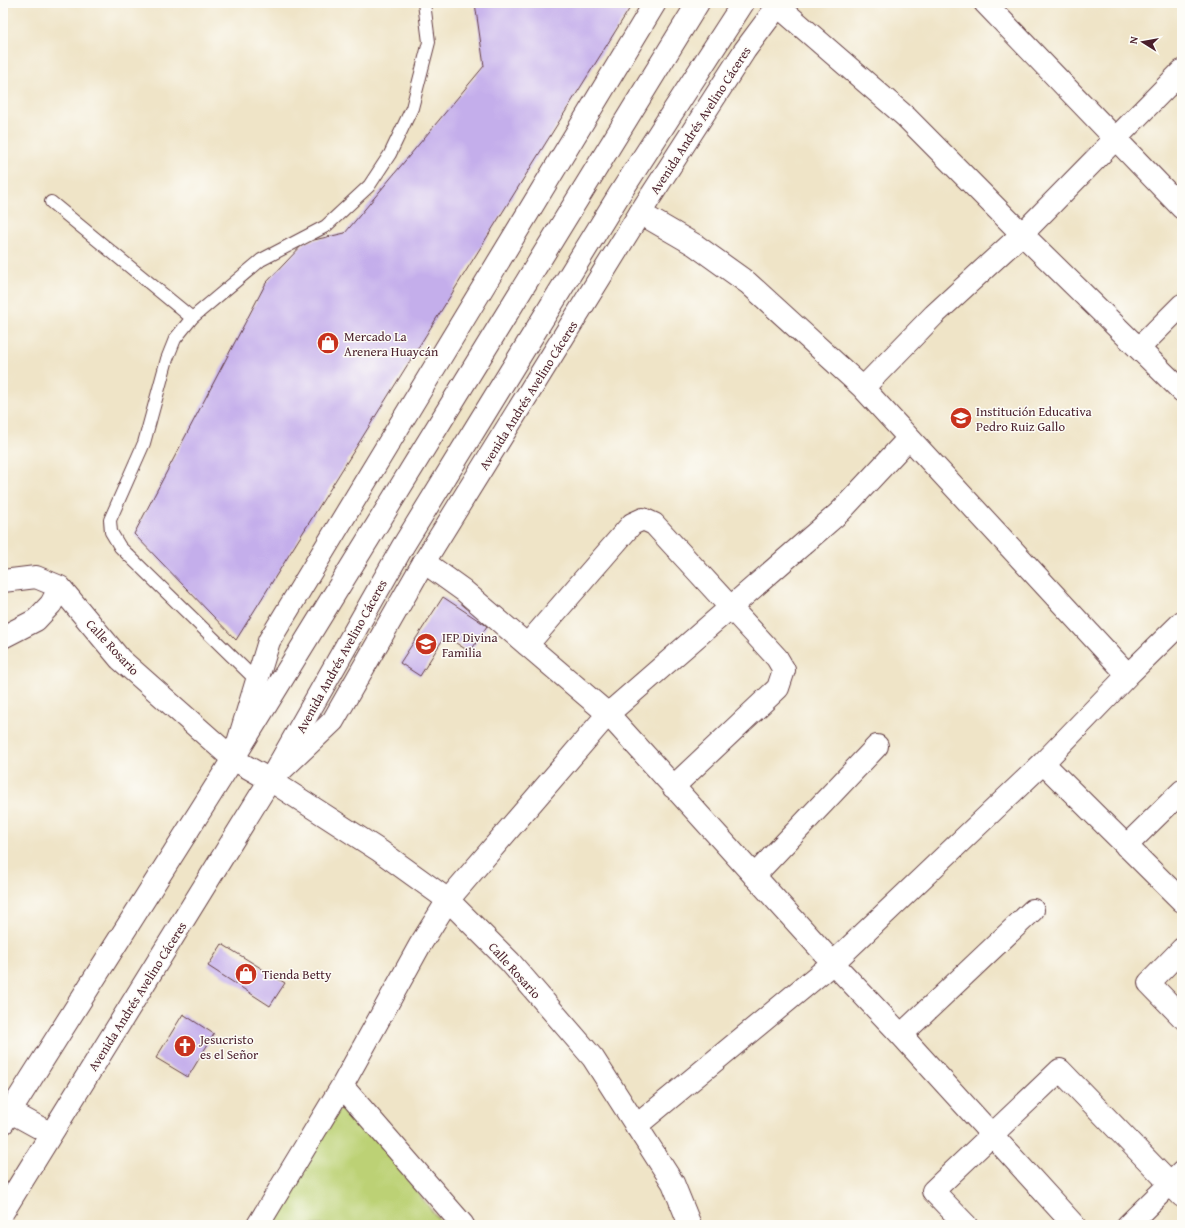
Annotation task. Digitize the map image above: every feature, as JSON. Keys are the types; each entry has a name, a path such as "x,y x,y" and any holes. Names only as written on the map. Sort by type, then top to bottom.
{"street":[{"path":"233,758 269,641 655,3"},
{"path":"51,1134 7,1117 233,758 698,3"},
{"path":"985,3 1182,208"},
{"path":"779,4 906,117 1022,234 1182,391"},
{"name":"Avenida Andrés Avelino Cáceres","path":"270,780 334,721 424,562 640,213 745,50 779,4"},
{"name":"Avenida Andrés Avelino Cáceres","path":"3,1212 270,780 403,546 737,5"},
{"path":"863,388 934,314 1022,234 1182,71"},
{"path":"640,213 695,245 748,283 863,388 1128,675"},
{"path":"1139,348 1182,305"},
{"path":"258,1225 342,1086 420,945 448,900 608,714 840,512 909,438"},
{"path":"527,645 632,524 643,519 654,524 731,606 777,658 784,670 778,688 673,787"},
{"path":"424,562 464,590 608,714 833,964 901,1035 1074,1225"},
{"name":"Calle Rosario","path":"3,581 36,577 60,587 120,659 233,758 380,851 448,900 510,962 593,1058 673,1183 690,1225"},
{"path":"3,638 36,620 51,604 60,587"},
{"path":"636,1126 833,964 1043,763 1128,675 1182,622"},
{"path":"754,876 877,746"},
{"path":"1043,763 1182,901"},
{"path":"1126,846 1182,791"},
{"path":"901,1035 1033,910"},
{"path":"1182,949 1149,983 1182,1017"},
{"path":"966,1225 933,1191 1060,1070 1178,1184 1128,1225"},
{"path":"342,1086 463,1225"}],"lane":[{"path":"257,681 120,547 111,532 110,520 144,443 166,359 175,338 192,318 261,260 326,226 368,186 390,154 412,108 429,42 424,3"},
{"path":"51,202 192,318"}],"green space":[{"path":"345,1100 443,1225 272,1225"}],"building":[{"name":"Mercado La Arenera Huaycán","path":"475,3 633,3 236,640 134,534 266,283 305,242 345,233 484,66"},
{"name":"IEP Divina Familia","path":"443,597 487,626 470,652 445,636 420,676 400,663"},
{"name":"Tienda Betty","path":"222,944 285,983 270,1006 208,966"},
{"name":"Jesucristo es el Señor","path":"183,1014 214,1034 188,1077 156,1058"}],"place":[{"name":"Mercado La Arenera Huaycán","path":"328,343"},
{"name":"Institución Educativa Pedro Ruiz Gallo","path":"961,418"},
{"name":"IEP Divina Familia","path":"426,644"},
{"name":"Tienda Betty","path":"246,974"},
{"name":"Jesucristo es el Señor","path":"185,1046"}]}
